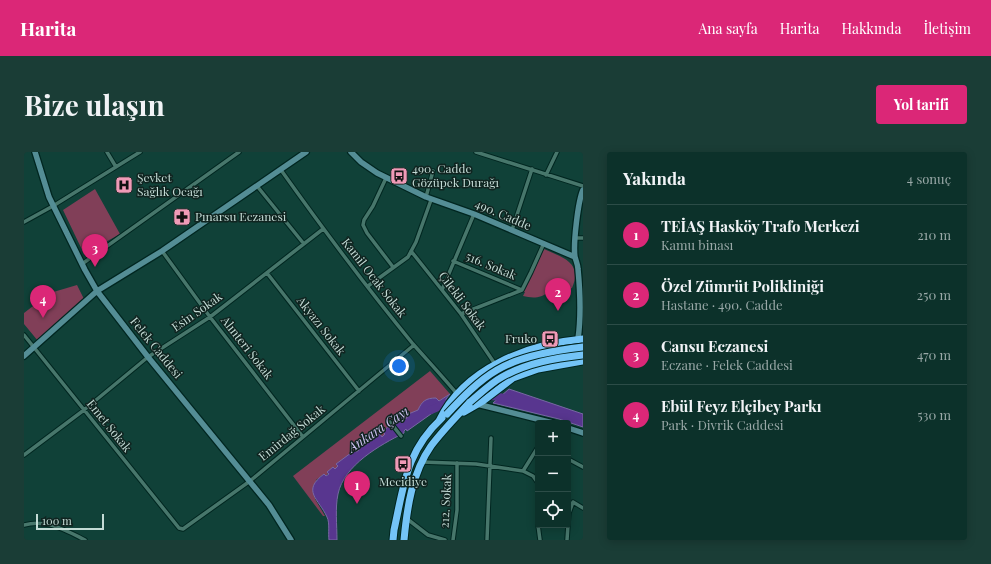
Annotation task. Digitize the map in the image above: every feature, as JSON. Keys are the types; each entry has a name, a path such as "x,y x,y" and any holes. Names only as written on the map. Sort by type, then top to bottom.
{"highway":[{"path":"393,540 408,468 414,453 425,436 445,413 456,396 469,383 495,364 533,349 556,343 580,340"},
{"path":"580,340 570,345 568,351 570,357 582,361"},
{"path":"556,343 561,344 565,353 564,361 558,365"},
{"path":"445,413 485,378 499,369 539,354 583,347"},
{"path":"477,402 487,388 502,377 517,370 546,360 583,355"},
{"path":"404,540 406,518 414,482 422,462 431,446 455,418 513,378 526,372 582,361"}],"street":[{"name":"Felek Caddesi","path":"35,152 53,206 97,291 148,357 269,505 291,540"},
{"path":"107,152 116,167"},
{"path":"24,222 53,206 140,152"},
{"path":"82,264 239,152"},
{"name":"490. Cadde","path":"350,152 361,162 386,178 428,198 474,214 575,257"},
{"path":"476,152 583,186"},
{"path":"546,175 557,152"},
{"path":"24,356 97,291 162,251 304,153"},
{"name":"Kamil Ocak Sokak","path":"281,170 323,229 456,396"},
{"path":"512,230 532,170"},
{"path":"368,286 408,257 416,242 428,198 433,171"},
{"path":"386,178 373,206 364,220 363,225 393,267"},
{"path":"257,186 304,244"},
{"path":"580,340 581,283 575,257 577,217 583,190"},
{"path":"442,290 474,214"},
{"name":"Esin Sokak","path":"24,455 84,410 148,357 210,317 323,229"},
{"path":"576,238 583,238"},
{"path":"461,314 522,290 544,243"},
{"name":"Alınteri Sokak","path":"162,251 210,317 303,436"},
{"name":"Çilekli Sokak","path":"411,251 461,314 495,364"},
{"name":"516. Sokak","path":"453,261 522,290"},
{"name":"Akyazı Sokak","path":"267,273 359,390"},
{"name":"Emet Sokak","path":"24,335 179,528"},
{"name":"Emirdağ Sokak","path":"179,528 183,529 250,481 414,345"},
{"path":"477,402 541,420"},
{"path":"390,422 401,436"},
{"path":"571,429 583,434"},
{"path":"487,540 491,438"},
{"path":"523,471 535,452"},
{"path":"571,461 583,468"},
{"path":"422,462 490,466 523,471 533,476 535,479"},
{"name":"212. Sokak","path":"453,540 458,510 457,463"},
{"path":"571,508 573,502 583,508"},
{"path":"406,518 428,535 445,540"},
{"path":"24,525 45,523 61,528 85,540"},
{"path":"538,528 540,540"},
{"path":"567,540 568,528"}],"shaded area":[{"path":"95,189 120,234 84,254 63,210"},
{"path":"544,249 564,258 573,267 575,279 572,288 564,291 548,292 539,297 523,296 525,292 520,292"},
{"path":"77,285 84,299 38,341 24,324 24,313 50,293"},
{"path":"430,371 450,394 439,401 431,399 426,401 416,412 403,420 403,417 383,432 385,434 382,437 380,434 358,448 359,450 336,464 338,466 335,469 333,467 326,476 324,474 316,480 315,499 325,516 323,516 293,476"},
{"path":"509,389 583,414 583,427 571,423 571,420 562,420 493,403"},
{"path":"450,394 438,409 407,431 406,429 404,433 364,457 347,474 337,499 337,540 329,540 328,519 316,500 313,490 317,480 324,474 326,476 329,474 327,472 333,467 335,469 338,466 336,464 355,450 356,452 359,450 358,448 380,434 382,437 385,434 383,432 393,421 403,417 404,419 407,418 406,415 418,410 421,404 427,399 436,398 439,401"}],"waterway":[{"name":"Ankara Çayı","path":"431,410 451,402 470,397 489,396 510,399"}],"place":[{"name":"490. Cadde Gözüpek Durağı","path":"399,176"},
{"name":"Şevket Sağlık Ocağı","path":"124,185"},
{"name":"Pınarsu Eczanesi","path":"182,217"},
{"name":"Cansu Eczanesi","path":"95,267"},
{"name":"Özel Zümrüt Polikliniği","path":"558,311"},
{"name":"Ebül Feyz Elçibey Parkı","path":"43,318"},
{"name":"Fruko","path":"550,339"},
{"name":"Mecidiye","path":"403,464"},
{"name":"TEİAŞ Hasköy Trafo Merkezi","path":"357,504"}]}
